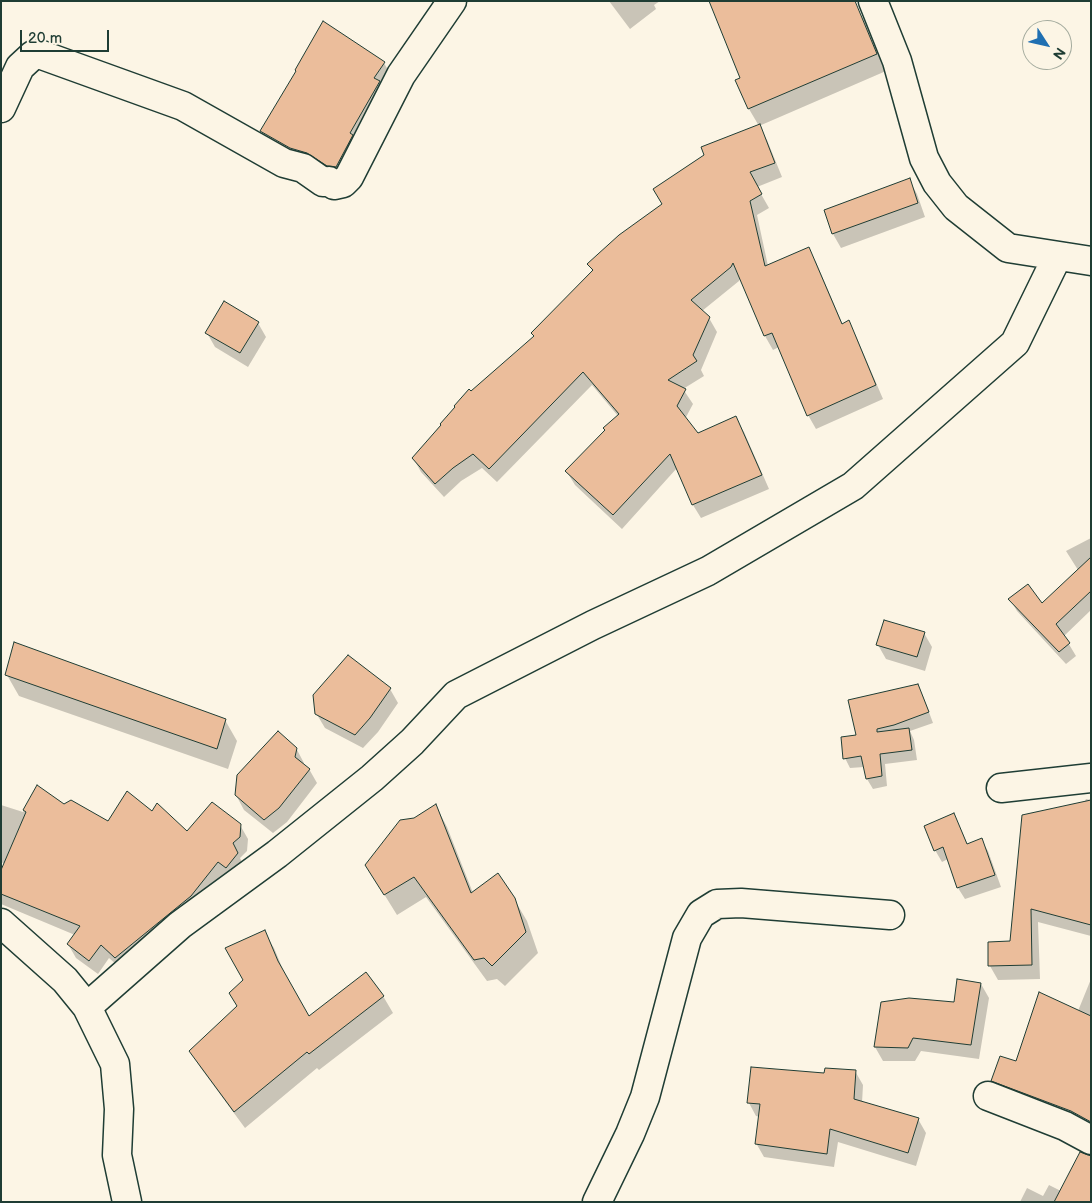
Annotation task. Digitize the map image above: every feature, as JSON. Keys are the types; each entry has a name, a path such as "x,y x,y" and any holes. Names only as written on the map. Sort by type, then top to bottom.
{"street":[{"path":"1,108 20,67 33,55 39,54 183,106 284,163 303,168 323,182 329,181 334,185 342,183 349,178 402,75 452,1"},
{"path":"873,1 897,61 924,158 936,183 956,207 1008,248 1091,261"},
{"path":"87,1006 180,925 277,854 372,778 412,742 456,695 708,570 852,486 1015,343 1057,257"},
{"path":"1001,788 1091,778"},
{"path":"596,1202 630,1134 644,1097 686,938 701,914 717,904 740,903 890,915"},
{"path":"1,923 65,980 87,1006 115,1064 119,1109 117,1155 127,1202"},
{"path":"988,1096 1065,1126 1091,1140"}],"building":[{"path":"709,1 855,1 877,54 748,109 735,80 740,78"},
{"path":"323,21 385,62 374,78 380,81 350,133 353,135 336,167 327,166 307,153 290,148 260,131"},
{"path":"760,124 775,163 750,172 762,194 750,201 765,266 809,247 842,324 849,320 876,385 807,416 772,333 764,336 733,263 731,267 691,300 710,317 693,355 697,361 668,380 686,389 677,406 698,433 736,416 762,475 692,505 670,454 613,515 565,471 605,430 603,428 619,414 583,372 489,469 473,454 435,484 412,458 469,389 471,391 534,336 531,333 593,270 587,264 619,235 662,204 653,189 704,155 701,147"},
{"path":"910,178 918,203 832,234 824,210"},
{"path":"224,301 259,322 240,353 205,333"},
{"path":"1091,557 1091,591 1056,624 1070,643 1059,652 1008,599 1028,584 1042,603"},
{"path":"884,620 925,632 917,657 876,645"},
{"path":"14,642 226,719 217,749 5,675"},
{"path":"348,655 391,688 370,718 355,735 315,714 313,695"},
{"path":"918,684 929,712 877,729 877,732 909,728 912,750 880,754 882,776 866,779 861,756 843,759 841,737 856,735 848,700"},
{"path":"278,731 297,748 295,757 310,769 279,808 264,820 235,795 237,775"},
{"path":"37,785 64,804 71,800 108,821 127,791 152,811 157,803 187,831 212,802 241,824 240,837 233,843 238,853 226,868 218,862 191,896 115,958 101,945 89,961 67,944 80,926 1,894 1,870 26,812 23,810"},
{"path":"1091,800 1091,925 1031,909 1032,965 988,966 988,942 1010,941 1022,815"},
{"path":"436,804 471,893 498,873 515,898 526,932 492,966 484,958 474,960 414,877 384,895 365,865 400,820 414,818"},
{"path":"954,813 967,844 982,838 995,875 957,888 943,847 934,851 924,826"},
{"path":"265,930 278,961 309,1016 366,972 384,996 309,1054 307,1052 234,1112 189,1051 237,1006 229,993 243,980 225,948"},
{"path":"957,979 981,983 971,1045 913,1038 908,1048 874,1047 881,1002 909,998 954,1002"},
{"path":"1039,992 1091,1016 1091,1122 1071,1111 991,1081 1000,1056 1016,1061"},
{"path":"751,1067 824,1073 825,1068 856,1070 854,1099 919,1118 908,1153 830,1129 827,1154 755,1144 760,1104 747,1103"},
{"path":"1080,1152 1091,1156 1091,1202 1054,1202"}]}
